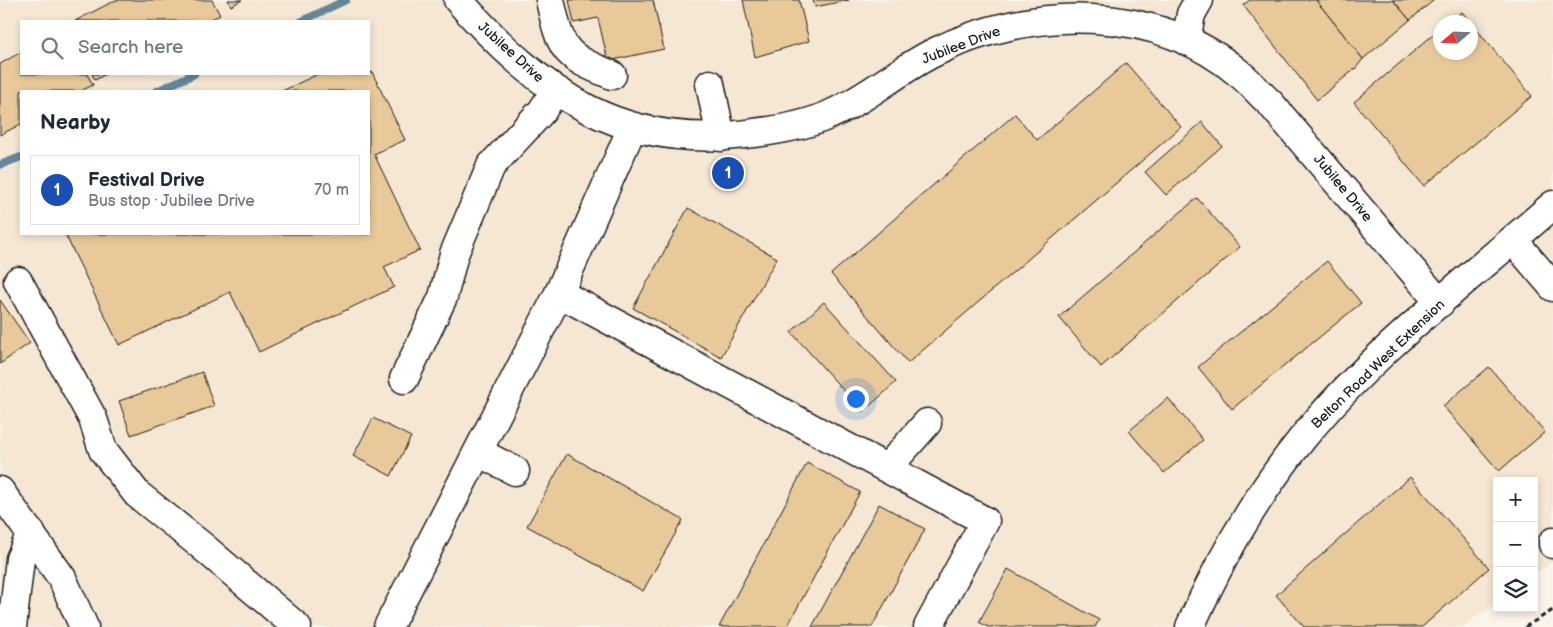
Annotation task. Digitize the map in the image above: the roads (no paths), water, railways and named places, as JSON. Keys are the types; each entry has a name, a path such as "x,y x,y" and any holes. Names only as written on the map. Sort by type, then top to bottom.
{"street":[{"name":"Jubilee Drive","path":"458,0 492,39 551,88 594,112 632,128 674,135 721,137 770,131 828,116 878,89 908,66 937,51 1005,27 1054,19 1086,17 1114,20 1186,41 1240,74 1270,103 1440,302"},
{"path":"550,0 557,33 568,53 612,75"},
{"path":"1186,41 1191,14 1198,0"},
{"path":"404,379 444,297 454,254 491,166 542,111 568,53"},
{"path":"710,84 721,137"},
{"path":"388,627 559,293 632,128"},
{"name":"Belton Road West Extension","path":"1190,627 1210,581 1240,526 1270,480 1303,438 1342,395 1440,302 1553,206"},
{"path":"1513,240 1553,287"},
{"path":"18,281 93,419 104,450 137,494 202,546 297,627"},
{"path":"559,293 986,521 928,627"},
{"path":"888,467 927,423"},
{"path":"478,452 515,472"},
{"path":"0,491 62,578 84,627"},
{"path":"12,627 20,559 31,532"}],"waterway":[{"path":"304,20 346,0"},
{"path":"159,90 192,75"},
{"path":"0,165 20,157"}],"place":[{"name":"Festival Drive","path":"728,173"}]}
